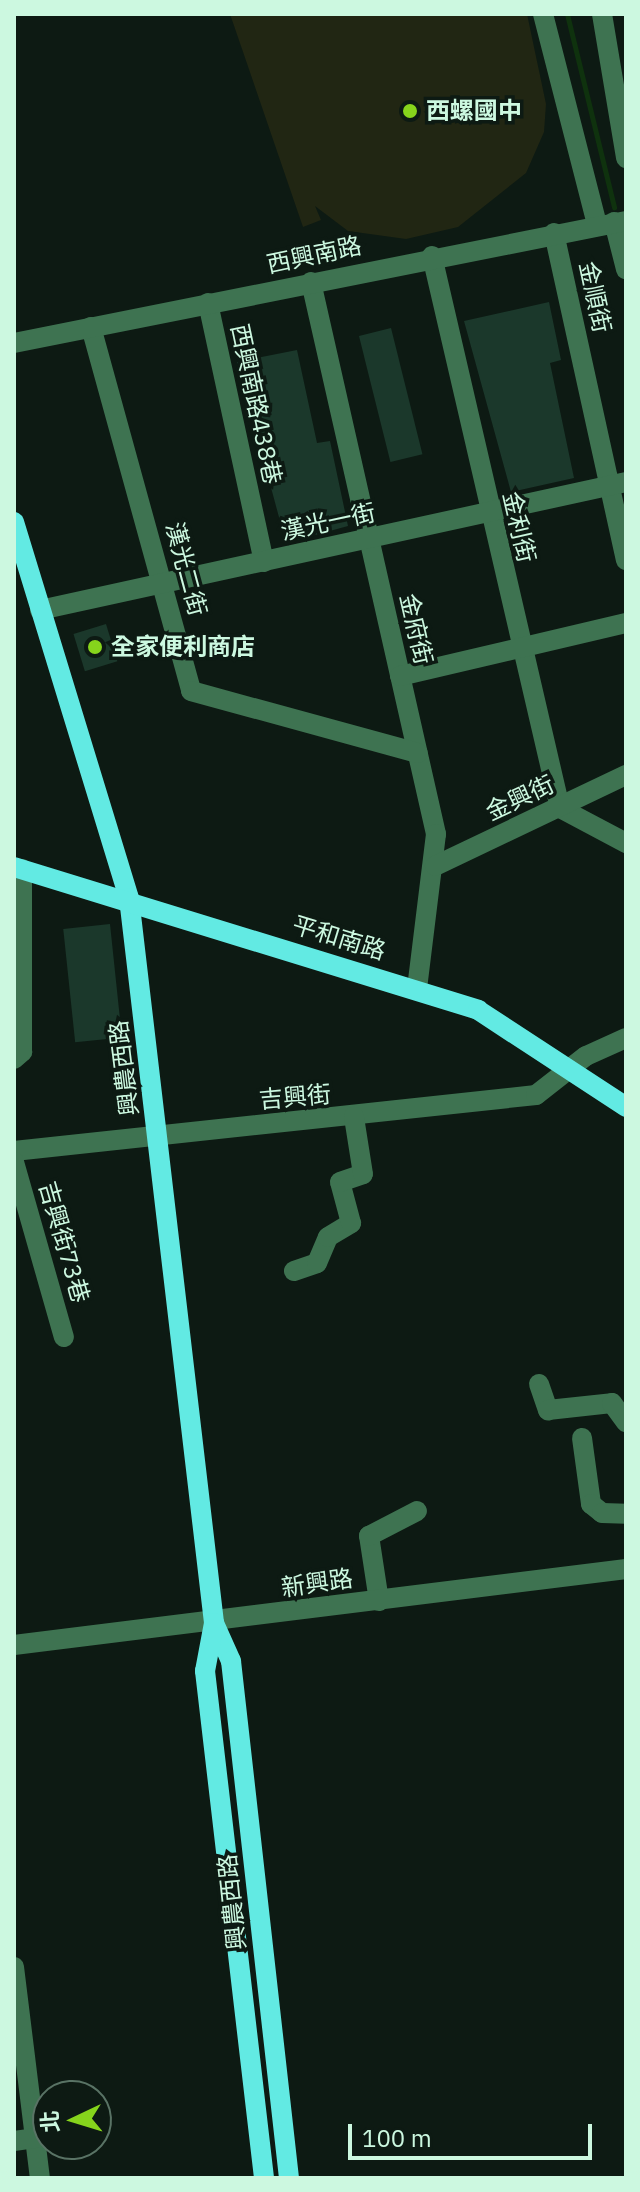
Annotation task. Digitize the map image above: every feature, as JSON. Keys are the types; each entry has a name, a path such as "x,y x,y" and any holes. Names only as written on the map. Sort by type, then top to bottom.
{"main road":[{"name":"興農西路","path":"14,522 129,898 214,1623 205,1671 264,2178"},
{"name":"平和南路","path":"18,868 129,898 478,1010 626,1107"},
{"name":"興農西路","path":"214,1623 231,1661 289,2178"}],"street":[{"path":"543,14 626,269"},
{"path":"602,14 626,158"},
{"name":"西興南路","path":"14,343 432,256 612,223"},
{"name":"金順街","path":"554,233 618,484 626,560"},
{"name":"金利街","path":"432,256 520,647 560,808"},
{"name":"金府街","path":"311,282 436,834 435,866 417,989"},
{"name":"西興南路438巷","path":"208,303 264,562"},
{"name":"漢光二街","path":"91,327 191,691 418,753"},
{"name":"漢光一街","path":"40,610 618,484"},
{"path":"400,676 626,623"},
{"name":"金興街","path":"435,866 626,775"},
{"path":"560,808 626,843"},
{"path":"14,1059 22,1052 18,868"},
{"name":"吉興街","path":"14,1151 354,1117 536,1095 574,1072 586,1056 626,1038"},
{"path":"294,1271 317,1263 328,1237 351,1223 340,1182 363,1174 354,1117"},
{"name":"吉興街73巷","path":"14,1162 64,1337"},
{"path":"539,1384 548,1410 612,1403 626,1422"},
{"path":"582,1438 591,1504 626,1517"},
{"path":"379,1601 369,1536 417,1511"},
{"name":"新興路","path":"14,1645 214,1623 626,1569"},
{"path":"14,1967 32,2114"}],"green space":[{"name":"西螺國中","path":"230,14 527,14 546,104 544,132 526,173 458,227 406,239 348,231 315,206 321,220 303,227"}],"building":[{"path":"549,302 561,360 550,363 574,478 511,492 464,321"},
{"path":"391,328 422,454 390,462 359,336"},
{"path":"297,350 317,443 330,441 348,526 286,543 237,362"},
{"name":"全家便利商店","path":"106,624 117,661 85,671 73,634"},
{"path":"110,924 122,1037 75,1042 63,929"}],"waterway":[{"path":"567,14 614,207"}],"place":[{"name":"西螺國中","path":"410,111"},
{"name":"全家便利商店","path":"95,647"}]}
